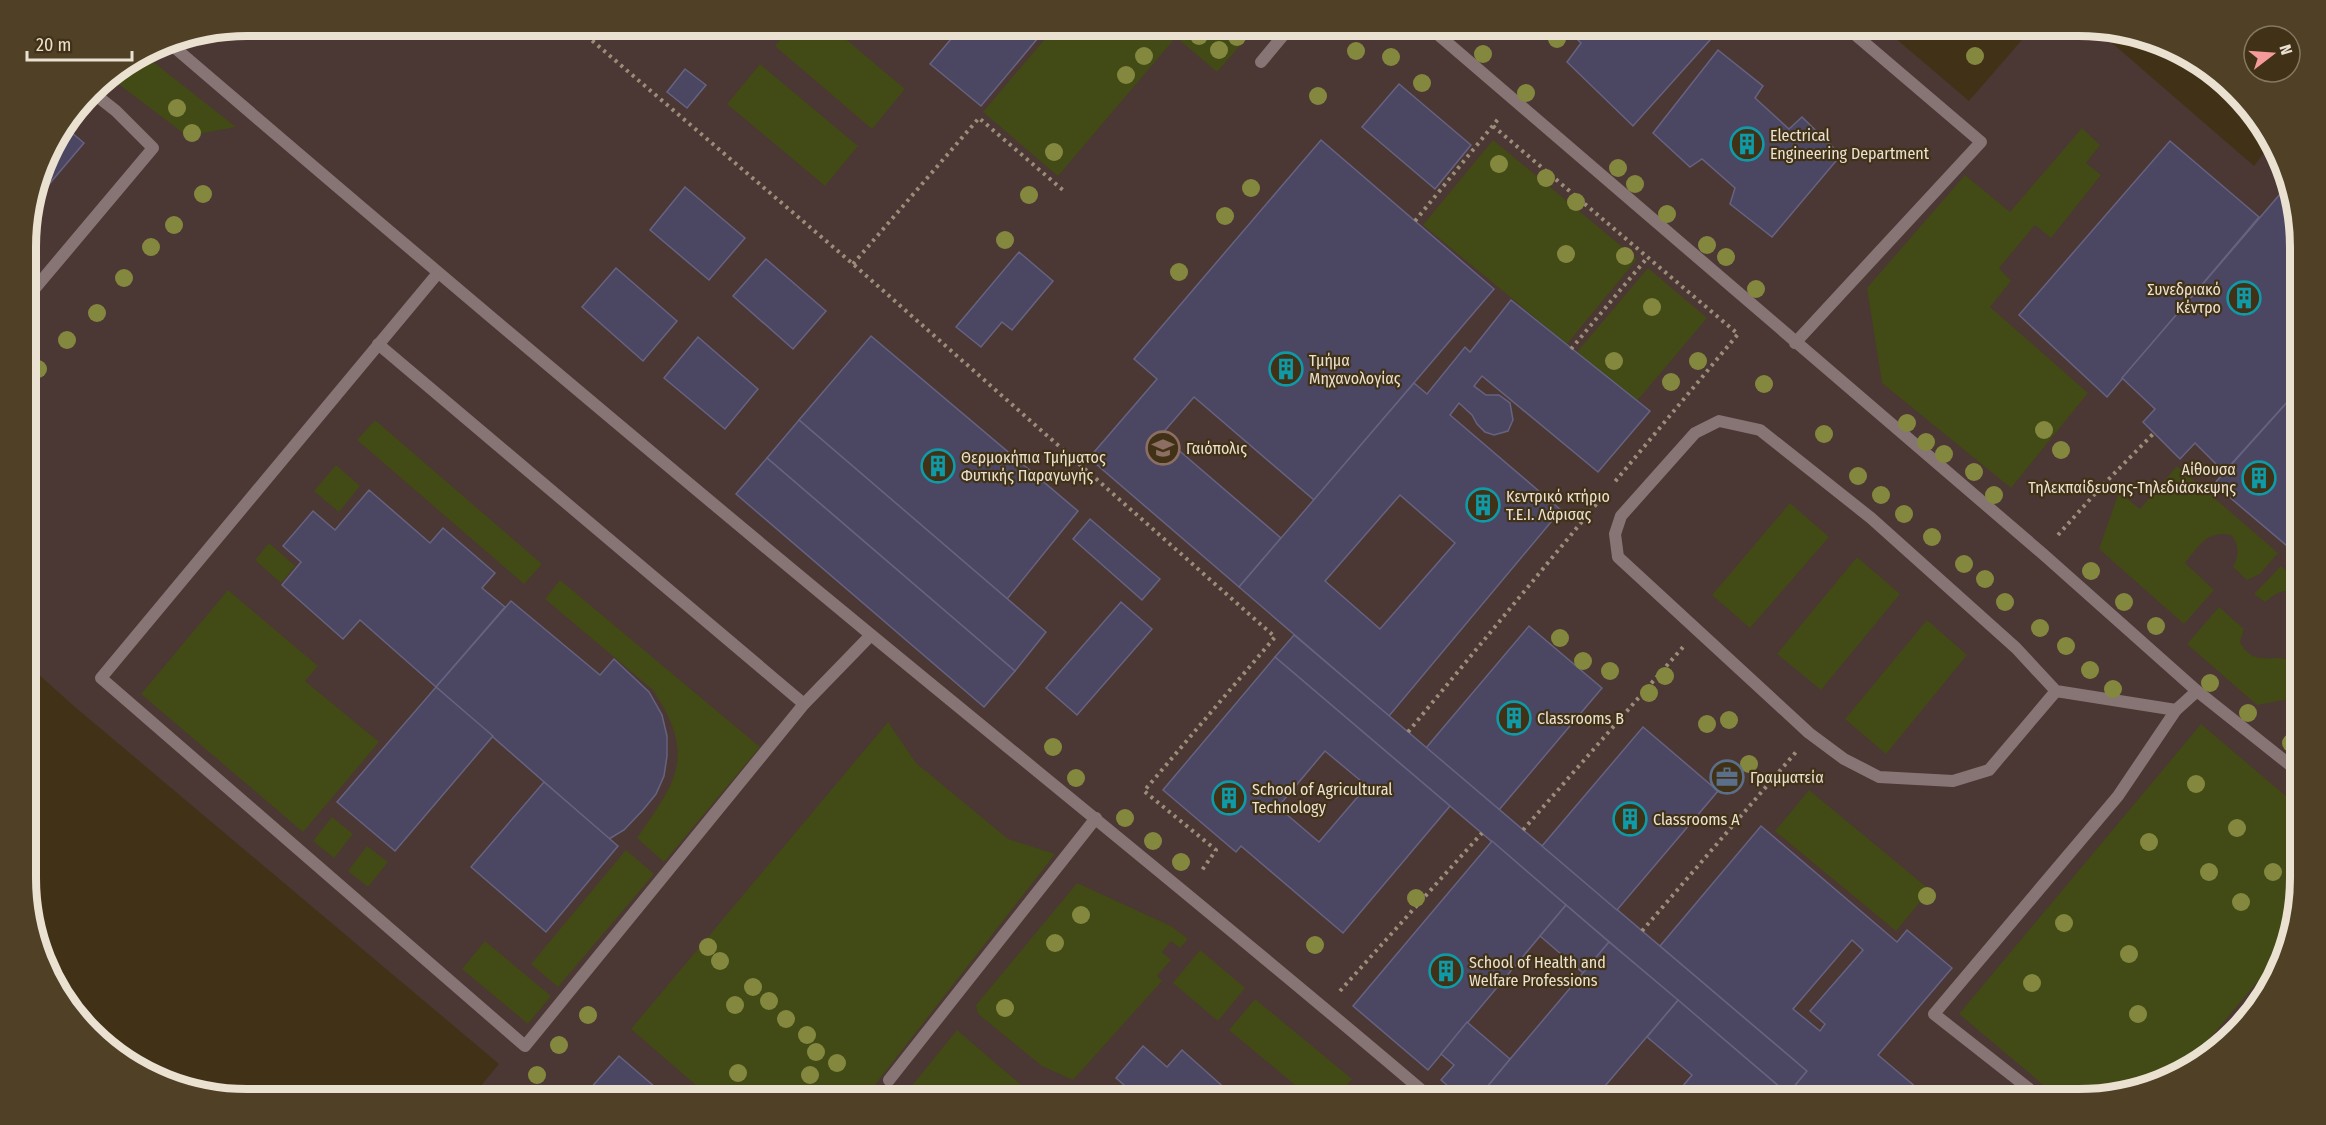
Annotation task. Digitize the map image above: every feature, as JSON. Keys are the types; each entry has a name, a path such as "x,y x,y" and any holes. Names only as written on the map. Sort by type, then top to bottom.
{"street":[{"path":"1261,62 1283,36"},
{"path":"1440,36 2043,554 2197,691 2290,765"},
{"path":"1795,343 1981,142 1857,36"},
{"path":"176,48 438,273 1420,1089"},
{"path":"36,287 153,148 99,97"},
{"path":"438,273 101,678 525,1046 804,704 870,634"},
{"path":"378,344 804,704"},
{"path":"2056,691 1989,770 1953,781 1879,777 1844,759 1809,733 1618,557 1615,534 1621,516 1695,433 1719,421 1760,430 1897,542 2016,648 2056,691 2176,710"},
{"path":"2029,1089 1934,1014 2118,796 2176,710 2197,691"},
{"path":"889,1080 1096,818"}],"path":[{"path":"587,36 853,264 1275,637 1144,791 1216,850 1186,893"},
{"path":"1415,221 1515,99"},
{"path":"853,264 979,118 1064,191"},
{"path":"1493,126 1738,334 1610,488"},
{"path":"1571,349 1647,258"},
{"path":"2071,521 2154,433"},
{"path":"1408,732 1603,497"},
{"path":"1523,830 1697,630"},
{"path":"1642,931 1790,761 1809,733"},
{"path":"1334,998 1482,833"}],"shaded area":[{"name":"Γαιόπολις","path":"233,36 1893,36 1969,101 2025,36 2093,36 2106,38 2254,166 2266,150 2283,192 2290,233 2290,892 2286,919 2279,946 2268,972 2255,995 2238,1017 2218,1037 2185,1061 2134,1082 2093,1089 478,1089 499,1064 36,672 36,233 40,206 47,179 58,153 71,130 88,108 108,88 141,64 192,43"}],"green space":[{"path":"784,36 842,36 905,89 872,129 775,46"},
{"path":"1048,36 1248,36 1217,72 1176,37 1058,176 983,112"},
{"path":"150,59 236,127 187,136 116,82"},
{"path":"760,64 858,146 825,186 727,104"},
{"path":"2082,128 2100,145 2086,163 2101,175 2051,238 2035,225 1999,268 2011,281 1990,307 2088,393 2011,488 1882,383 1867,288 1965,175 2010,212"},
{"path":"1493,140 1637,259 1567,344 1423,225"},
{"path":"1648,268 1707,318 1636,402 1577,352"},
{"path":"375,420 542,564 524,584 357,440"},
{"path":"336,465 360,486 339,512 314,491"},
{"path":"2177,466 2278,553 2260,574 2247,580 2233,567 2238,551 2231,535 2216,535 2204,541 2185,563 2214,590 2184,624 2099,549 2119,492 2140,509"},
{"path":"1790,503 1829,537 1750,628 1712,595"},
{"path":"269,543 295,566 281,583 255,560"},
{"path":"1857,557 1900,594 1821,690 1777,654"},
{"path":"2281,566 2290,574 2290,593 2280,592 2265,602 2254,594"},
{"path":"560,580 760,747 664,862 637,838 663,799 677,767 678,750 674,733 653,690 545,599"},
{"path":"228,590 318,666 305,681 379,742 303,832 141,694"},
{"path":"2219,607 2244,629 2240,642 2251,655 2263,658 2282,658 2290,662 2290,699 2257,705 2187,644"},
{"path":"1927,620 1967,655 1886,754 1845,719"},
{"path":"888,722 916,763 1008,839 1055,854 872,1089 700,1089 631,1029"},
{"path":"2201,724 2290,800 2290,892 2279,946 2271,966 2196,1054 2160,1073 2134,1082 2093,1089 2048,1089 1959,1014"},
{"path":"1809,790 1930,890 1896,931 1775,831"},
{"path":"332,817 353,834 334,858 313,841"},
{"path":"367,846 388,862 368,887 348,871"},
{"path":"626,850 654,874 558,987 531,964"},
{"path":"1077,883 1171,926 1188,939 1180,948 1171,941 1162,952 1171,960 1157,976 1162,981 1073,1080 1042,1066 978,1014 976,1005"},
{"path":"485,941 551,996 528,1024 462,969"},
{"path":"1200,950 1245,988 1218,1021 1173,983"},
{"path":"1255,999 1352,1079 1344,1089 1300,1089 1229,1030"},
{"path":"957,1030 1026,1089 909,1089"}],"building":[{"path":"954,36 1040,36 981,106 930,64"},
{"path":"1574,36 1705,36 1710,40 1633,126 1567,62 1581,43"},
{"name":"Electrical Engineering Department","path":"1718,50 1763,86 1755,98 1789,129 1802,117 1841,155 1772,237 1730,204 1735,188 1702,159 1690,167 1653,133"},
{"path":"685,69 706,85 687,108 667,92"},
{"path":"1399,84 1471,145 1435,189 1362,127"},
{"path":"70,131 84,143 43,191 52,166"},
{"name":"Τμήμα Μηχανολογίας","path":"1321,140 1494,289 1314,500 1194,397 1161,435 1281,538 1239,587 1089,458 1157,379 1134,359"},
{"path":"2170,141 2259,217 2107,397 2019,315"},
{"path":"685,187 745,238 709,280 650,230"},
{"name":"Συνεδριακό Κέντρο","path":"2283,191 2290,233 2290,399 2224,472 2195,443 2180,459 2143,422 2155,409 2122,378"},
{"path":"1019,252 1053,281 1012,330 1002,322 981,347 956,327"},
{"path":"766,259 826,311 793,349 733,296"},
{"path":"616,268 677,321 643,361 582,307"},
{"name":"Κεντρικό κτήριο Τ.Ε.Ι. Λάρισας","path":"1511,300 1650,411 1598,472 1482,376 1474,386 1486,395 1499,395 1510,403 1513,420 1508,431 1494,435 1485,432 1459,403 1450,415 1561,510 1389,716 1239,587 1414,383 1427,394 1465,347 1470,352","holes":["1400,495 1455,543 1380,629 1325,581"]},
{"name":"Θερμοκήπια Τμήματος Φυτικής Παραγωγής","path":"871,336 1078,511 1007,599 799,420"},
{"path":"698,337 758,389 725,429 664,378"},
{"name":"Αίθουσα Τηλεκπαίδευσης-Τηλεδιάσκεψης","path":"2290,399 2290,549 2214,484"},
{"path":"799,420 1046,632 1015,671 767,458"},
{"path":"767,458 1015,671 984,707 736,494"},
{"path":"369,490 430,543 443,528 495,573 482,588 505,607 436,687 360,620 343,639 282,585 301,562 283,546 313,511 335,530"},
{"path":"1090,519 1160,579 1142,600 1073,539"},
{"path":"511,601 600,675 614,659 649,692 662,715 667,736 664,776 656,794 643,810 624,830 609,839 436,687"},
{"path":"1121,602 1152,629 1077,715 1046,688"},
{"name":"Classrooms B","path":"1529,626 1602,688 1499,810 1426,748"},
{"path":"1294,635 1807,1071 1792,1089 1782,1089 1275,657"},
{"name":"School of Agricultural Technology","path":"1275,657 1450,806 1343,933 1241,846 1236,852 1163,790","holes":["1325,751 1367,786 1319,842 1278,807"]},
{"path":"436,687 493,736 395,851 337,802"},
{"name":"Classrooms A","path":"1643,727 1718,791 1617,910 1542,846"},
{"path":"544,782 618,846 546,932 471,867"},
{"path":"1761,826 1897,942 1907,930 1952,968 1878,1055 1918,1089 1792,1089 1807,1071 1660,946","holes":["1852,940 1863,950 1810,1011 1825,1024 1820,1031 1793,1009"]},
{"name":"School of Health and Welfare Professions","path":"1492,841 1566,905 1428,1070 1353,1006"},
{"path":"1566,905 1609,942 1583,973 1540,936"},
{"path":"1609,942 1678,1000 1602,1089 1485,1089"},
{"path":"1678,1000 1782,1089 1680,1089 1692,1075 1647,1037"},
{"path":"1467,1022 1510,1059 1485,1089 1451,1089 1441,1080 1454,1065 1441,1054"},
{"path":"1143,1046 1167,1067 1182,1050 1226,1089 1129,1089 1116,1078"},
{"path":"619,1056 657,1089 590,1089"}],"place":[{"name":"Electrical Engineering Department","path":"1747,144"},
{"name":"Συνεδριακό Κέντρο","path":"2244,298"},
{"name":"Τμήμα Μηχανολογίας","path":"1286,369"},
{"name":"Γαιόπολις","path":"1163,448"},
{"name":"Θερμοκήπια Τμήματος Φυτικής Παραγωγής","path":"938,466"},
{"name":"Αίθουσα Τηλεκπαίδευσης-Τηλεδιάσκεψης","path":"2259,478"},
{"name":"Κεντρικό κτήριο Τ.Ε.Ι. Λάρισας","path":"1483,505"},
{"name":"Classrooms B","path":"1514,718"},
{"name":"Γραμματεία","path":"1727,777"},
{"name":"School of Agricultural Technology","path":"1229,798"},
{"name":"Classrooms A","path":"1630,819"},
{"name":"School of Health and Welfare Professions","path":"1446,971"}]}
